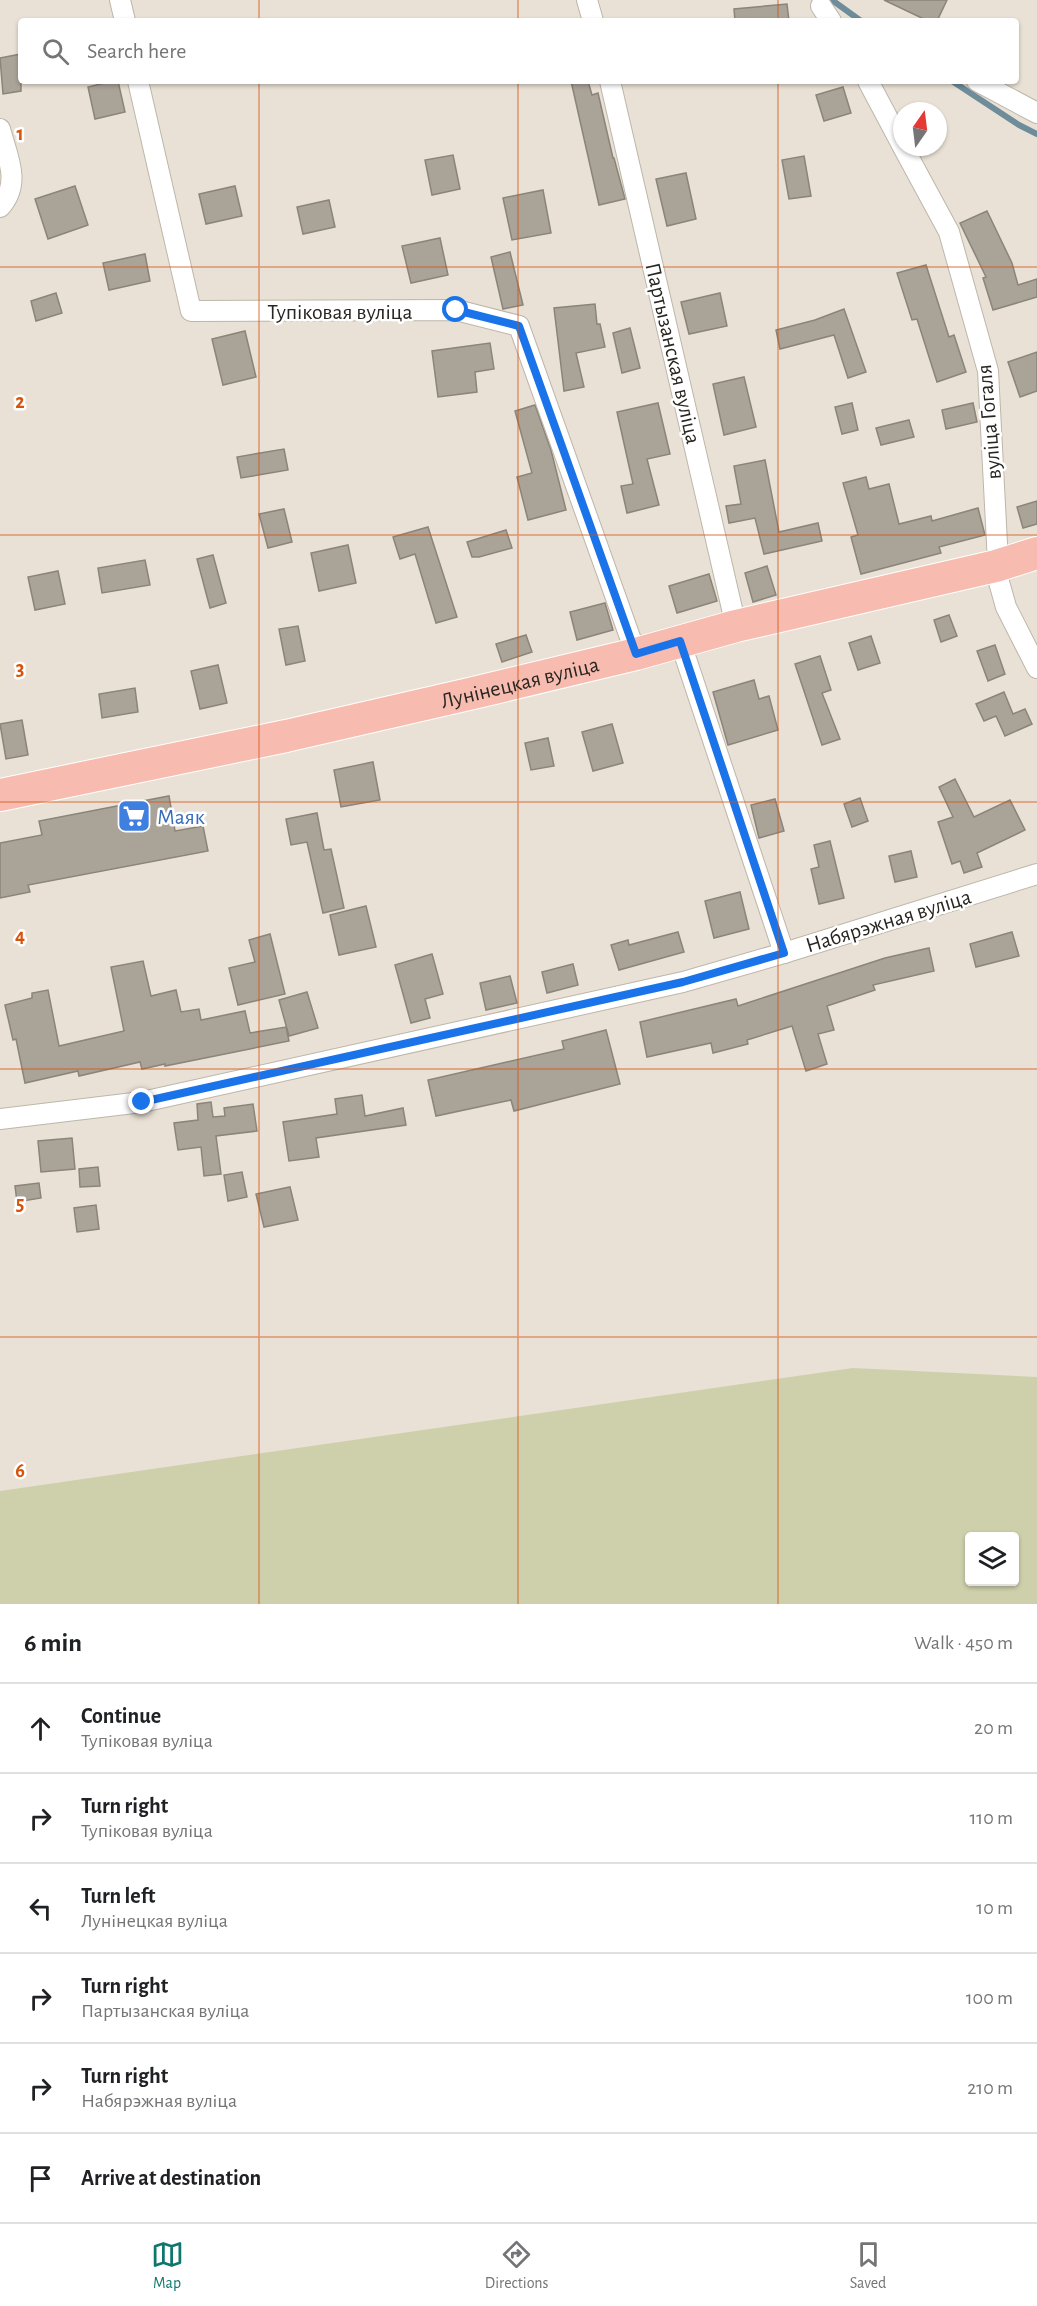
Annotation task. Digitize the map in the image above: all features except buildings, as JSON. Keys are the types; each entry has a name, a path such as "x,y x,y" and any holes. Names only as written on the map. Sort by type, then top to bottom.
{"main road":[{"name":"Лунінецкая вуліца","path":"0,795 297,733 469,694 636,654 736,626 996,566 1037,553"}],"street":[{"path":"120,0 124,18"},
{"path":"587,0 592,18"},
{"name":"Тупіковая вуліца","path":"139,84 191,311 456,310 519,326 636,654"},
{"name":"Партызанская вуліца","path":"611,84 736,626"},
{"name":"вуліца Гогаля","path":"870,84 893,127"},
{"path":"983,84 1037,113"},
{"path":"0,129 13,177 9,197 0,207"},
{"name":"вуліца Гогаля","path":"908,156 949,232 988,371 996,566 1006,607 1037,668"},
{"path":"680,641 784,953"},
{"name":"Набярэжная вуліца","path":"0,1119 142,1102 683,982 1037,874"}],"green space":[{"path":"853,1368 1037,1377 1037,1604 0,1604 0,1491"}],"waterway":[{"path":"832,0 857,18"},
{"path":"957,84 1019,125 1037,134"}],"place":[{"name":"Маяк","path":"134,816"}],"route":[{"path":"142,1102 683,982 784,953 680,641 636,654 519,326 456,310"}]}
